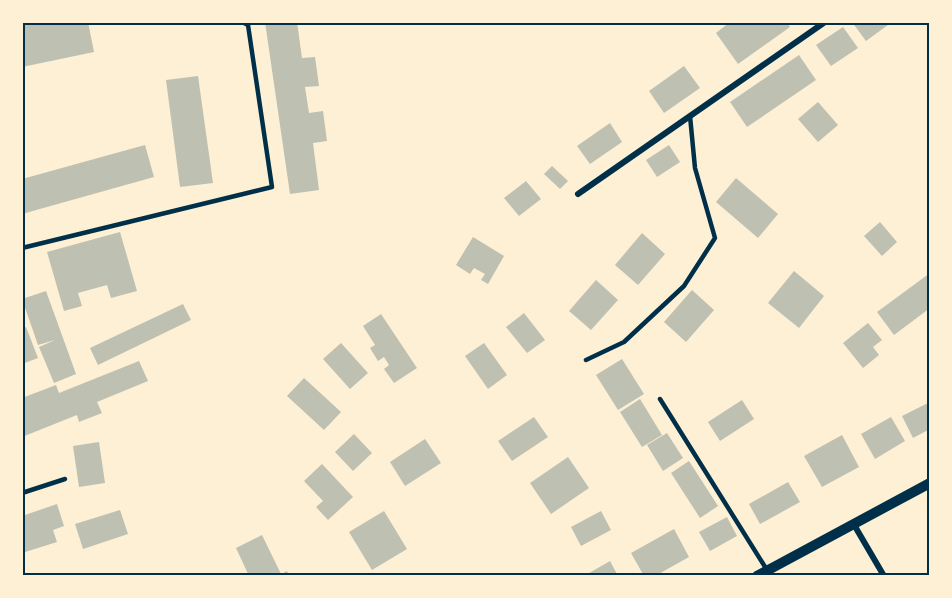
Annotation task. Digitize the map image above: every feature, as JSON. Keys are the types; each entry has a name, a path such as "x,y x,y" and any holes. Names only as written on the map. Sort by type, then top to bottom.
{"street":[{"path":"578,194 825,22"},
{"path":"762,573 930,483"},
{"path":"853,523 884,576"}],"lane":[{"path":"22,248 272,187 248,25 242,22"},
{"path":"586,360 624,342 684,286 716,238 695,168 690,116"},
{"path":"660,399 762,573"},
{"path":"22,493 65,479"}],"building":[{"path":"22,22 88,22 94,52 22,67"},
{"path":"265,22 297,22 302,58 315,57 319,86 305,87 309,113 323,111 327,141 313,143 319,190 290,194"},
{"path":"730,22 787,22 790,27 738,64 716,33"},
{"path":"852,22 892,22 866,41"},
{"path":"843,27 858,48 831,66 816,45"},
{"path":"799,55 816,80 747,127 730,102"},
{"path":"684,66 700,88 664,113 649,91"},
{"path":"198,76 213,183 180,187 166,80"},
{"path":"818,102 838,125 818,142 798,119"},
{"path":"610,123 622,142 590,164 577,146"},
{"path":"145,145 154,177 22,214 22,179"},
{"path":"669,145 680,162 657,177 646,160"},
{"path":"552,166 568,181 560,189 544,174"},
{"path":"736,178 778,214 758,238 716,202"},
{"path":"526,181 541,199 519,216 504,198"},
{"path":"880,222 897,242 882,256 864,236"},
{"path":"120,232 137,291 111,298 107,285 78,293 82,306 64,311 47,252"},
{"path":"642,233 665,254 638,285 615,265"},
{"path":"473,237 504,256 488,284 481,280 485,274 474,268 470,274 456,265"},
{"path":"794,271 824,296 799,328 768,303"},
{"path":"930,273 930,308 894,335 877,312"},
{"path":"596,280 618,300 591,330 569,311"},
{"path":"692,290 714,310 686,342 664,322"},
{"path":"46,291 76,374 54,383 39,347 55,340 38,345 22,299"},
{"path":"183,304 191,320 98,365 90,348"},
{"path":"524,313 545,340 527,353 506,327"},
{"path":"381,314 417,368 394,383 384,369 389,365 384,357 378,361 370,348 375,345 363,326"},
{"path":"868,323 882,340 873,347 879,355 863,368 843,343"},
{"path":"26,327 38,358 22,364 22,329"},
{"path":"341,343 368,373 350,389 323,359"},
{"path":"484,343 507,375 488,389 465,356"},
{"path":"622,359 644,394 618,410 596,375"},
{"path":"139,361 148,381 97,402 102,413 79,422 77,415 22,437 22,398 56,385 59,393"},
{"path":"304,378 341,412 324,430 287,396"},
{"path":"640,399 662,435 642,447 620,412"},
{"path":"742,400 754,419 720,441 708,422"},
{"path":"930,402 930,429 913,438 902,416"},
{"path":"534,417 548,437 512,461 498,441"},
{"path":"891,417 905,441 875,459 861,434"},
{"path":"667,433 683,458 663,471 647,445"},
{"path":"354,434 372,453 353,471 335,452"},
{"path":"842,435 859,467 822,487 804,456"},
{"path":"425,439 441,463 405,486 390,462"},
{"path":"99,442 105,483 79,487 73,446"},
{"path":"568,457 589,488 551,514 530,483"},
{"path":"689,461 718,506 700,518 671,473"},
{"path":"322,464 353,497 328,520 316,507 323,501 304,481"},
{"path":"788,482 800,502 760,524 749,504"},
{"path":"57,504 64,526 53,530 57,542 22,553 22,516"},
{"path":"120,510 128,534 83,549 75,524"},
{"path":"384,511 407,549 372,570 349,532"},
{"path":"601,511 611,530 581,546 571,527"},
{"path":"727,517 737,536 710,551 699,532"},
{"path":"674,529 689,557 655,576 644,576 631,553"},
{"path":"262,535 281,574 287,571 289,576 249,576 236,548"},
{"path":"610,561 618,576 584,576"}]}
